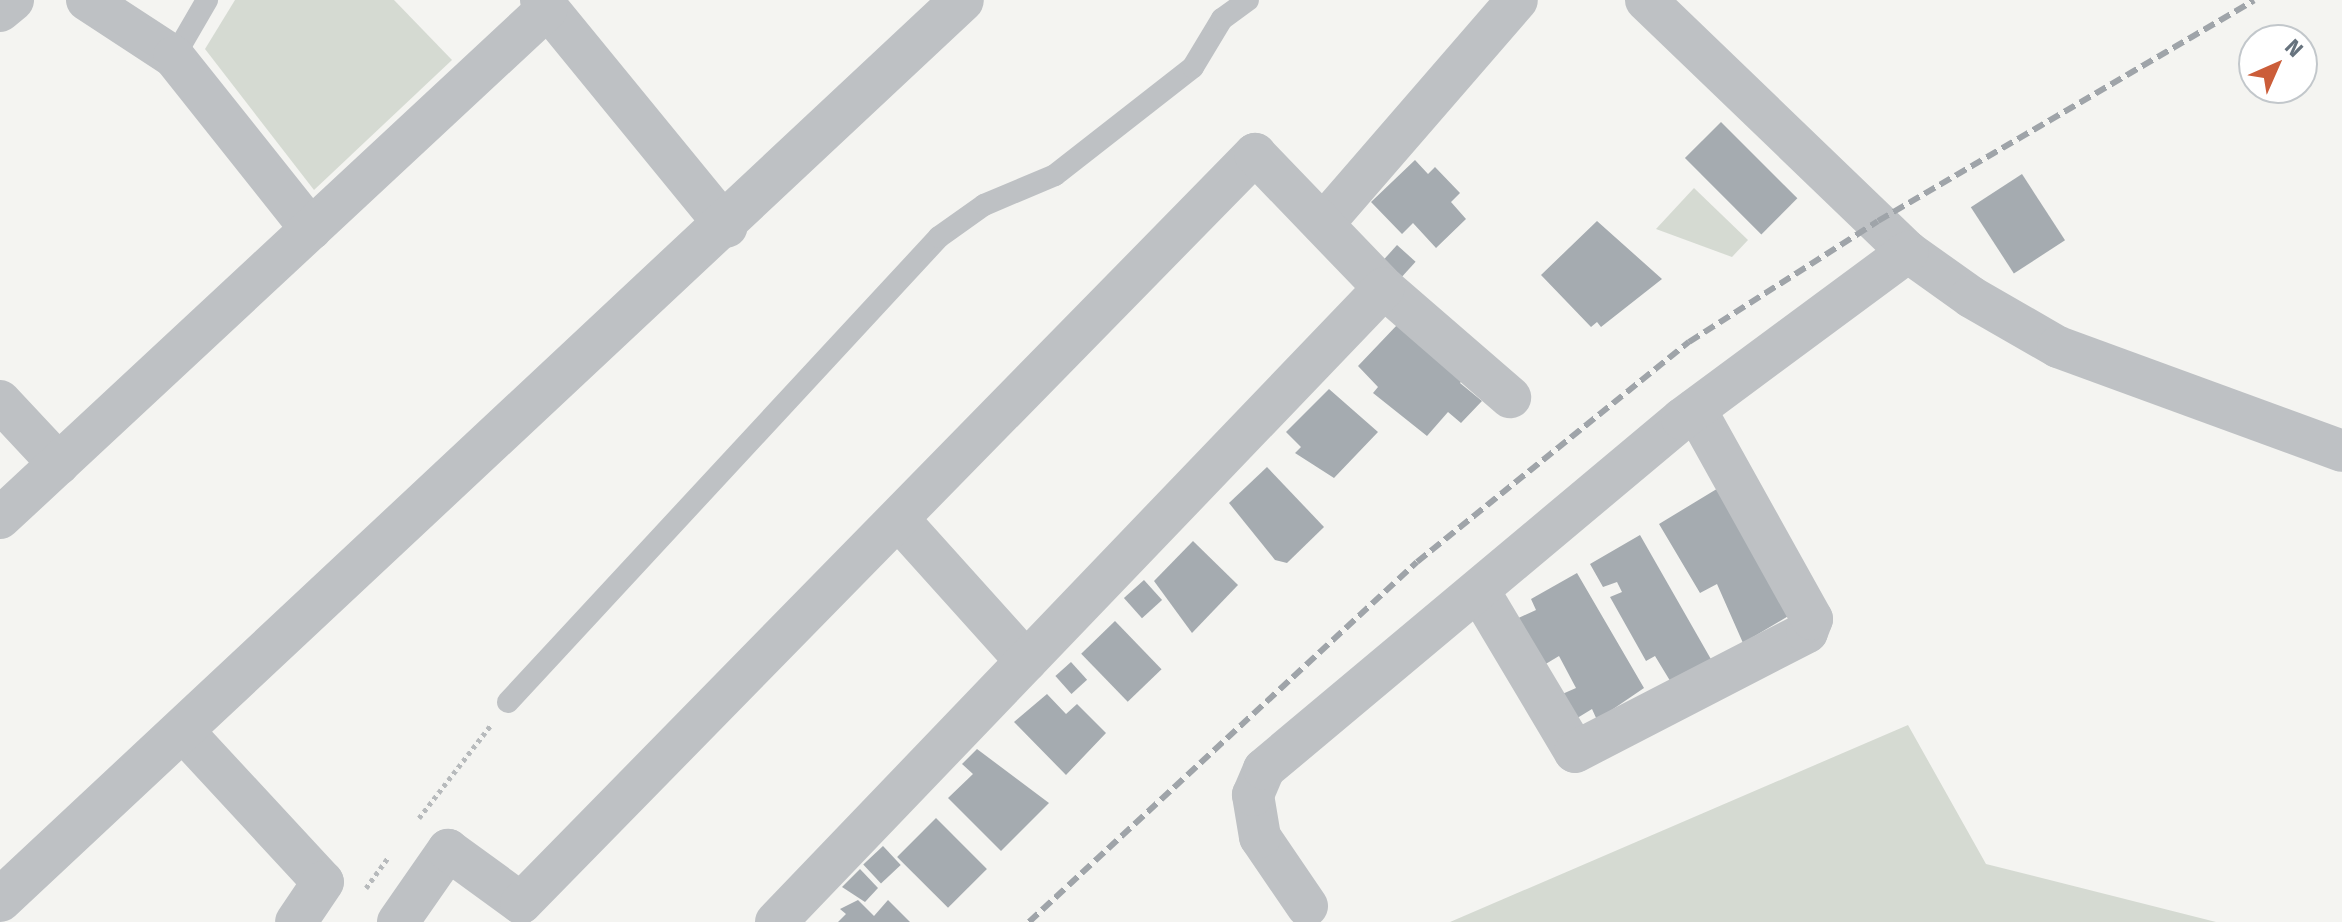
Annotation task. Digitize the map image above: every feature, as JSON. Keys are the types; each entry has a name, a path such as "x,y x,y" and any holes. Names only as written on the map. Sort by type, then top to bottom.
{"street":[{"path":"0,11 13,0"},
{"path":"87,0 174,57 311,229"},
{"path":"5,885 182,730 727,227 962,0"},
{"path":"1323,224 1517,0"},
{"path":"1646,0 1908,252 2058,347 2342,451"},
{"path":"0,518 311,229 544,5 727,227"},
{"path":"398,922 448,850 521,903 1255,154 1384,288 1510,397"},
{"path":"1307,906 1260,837 1253,795 1264,769 1695,409 1908,252"},
{"path":"776,922 1384,288"},
{"path":"0,401 59,464"},
{"path":"1479,591 1575,752 1807,632 1812,619 1695,409"},
{"path":"899,520 1026,661"},
{"path":"182,730 323,882 296,922"}],"lane":[{"path":"174,57 207,0"},
{"path":"508,702 939,237 984,205 1055,175 1193,67 1222,19 1248,0"}],"path":[{"path":"408,832 508,702"},
{"path":"357,901 399,844"}],"shaded area":[{"path":"235,0 394,0 452,60 314,190 205,49"},
{"path":"1694,188 1748,240 1732,257 1656,229"},
{"path":"1908,725 1986,864 2216,922 1450,922"}],"building":[{"path":"1721,122 1797,198 1761,234 1685,158"},
{"path":"1415,160 1428,174 1435,167 1460,193 1451,202 1466,219 1436,248 1413,223 1402,234 1371,202"},
{"path":"2022,174 2065,240 2014,273 1971,207"},
{"path":"1597,221 1662,279 1601,327 1597,322 1591,327 1541,275"},
{"path":"1397,245 1416,262 1402,277 1384,260"},
{"path":"1398,324 1466,376 1460,383 1482,401 1461,423 1448,412 1427,436 1373,393 1378,387 1358,366"},
{"path":"1329,389 1378,432 1334,478 1295,453 1301,447 1286,432"},
{"path":"1267,467 1324,527 1287,563 1275,560 1229,503"},
{"path":"1720,487 1795,612 1743,643 1717,584 1700,593 1659,524"},
{"path":"1640,535 1712,661 1672,684 1655,656 1646,661 1610,597 1622,592 1617,582 1603,587 1590,564"},
{"path":"1193,541 1238,585 1192,633 1154,581"},
{"path":"1577,573 1644,688 1597,720 1592,709 1574,720 1560,695 1576,688 1559,656 1539,668 1514,620 1536,610 1531,599"},
{"path":"1144,580 1162,600 1142,618 1124,598"},
{"path":"1115,621 1162,669 1128,702 1081,654"},
{"path":"1071,662 1087,680 1071,694 1055,676"},
{"path":"1047,694 1066,714 1077,704 1106,733 1066,775 1014,722"},
{"path":"977,749 1049,803 1001,851 948,798 973,774 962,764"},
{"path":"936,818 987,869 948,908 897,857"},
{"path":"883,846 901,865 881,883 863,864"},
{"path":"860,869 878,888 865,902 842,887"},
{"path":"858,900 874,916 888,900 910,922 838,922 846,914 840,909"}],"railway":[{"path":"1029,922 1417,562 1689,342 1878,221 2254,0"}]}
